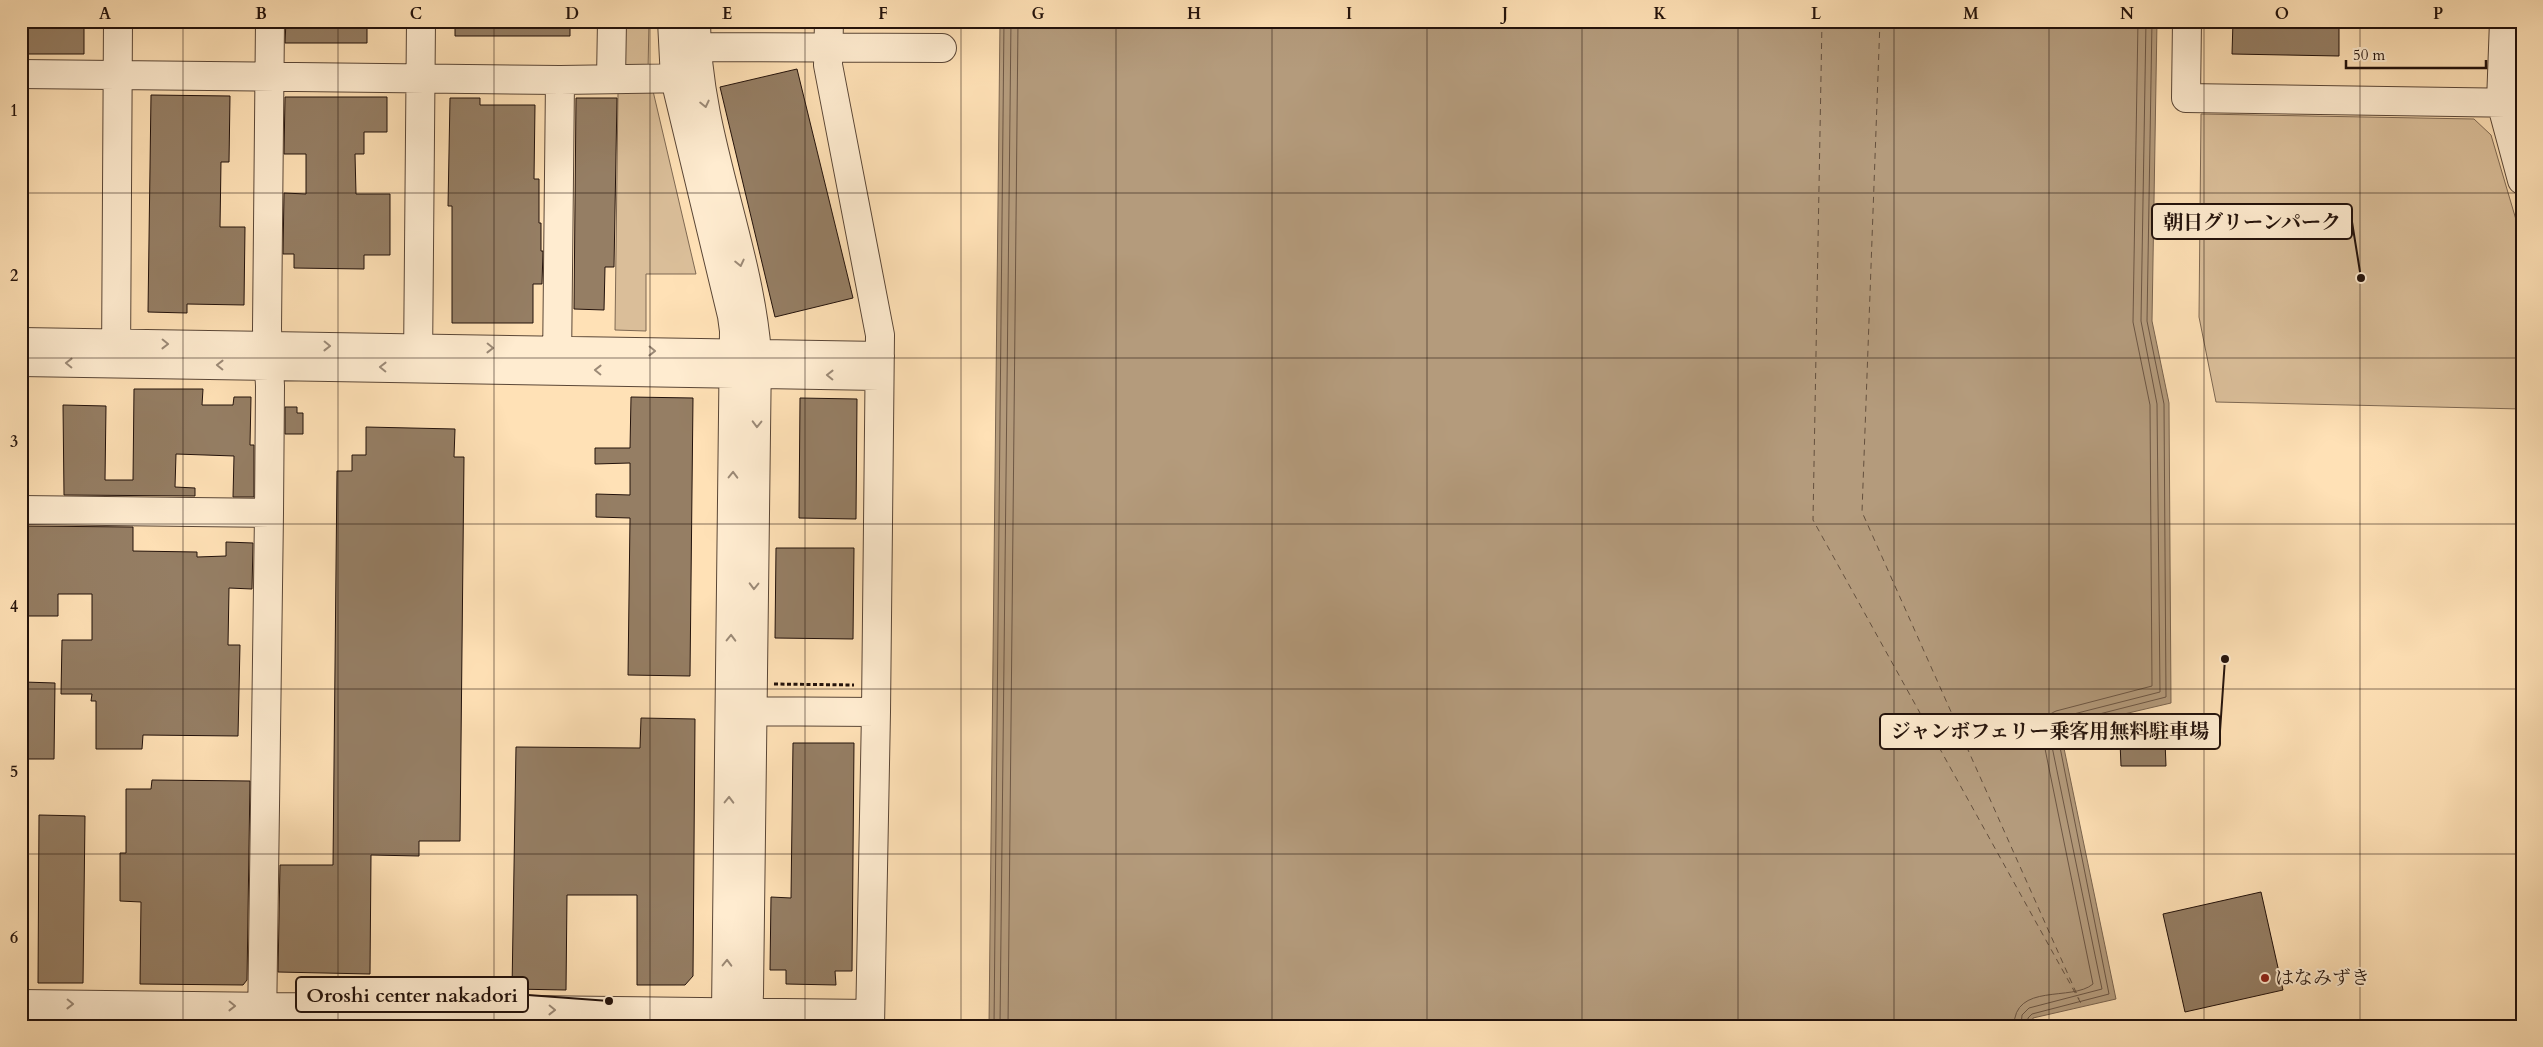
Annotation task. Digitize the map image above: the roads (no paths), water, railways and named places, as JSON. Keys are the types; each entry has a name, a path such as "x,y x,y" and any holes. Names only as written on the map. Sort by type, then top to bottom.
{"street":[{"path":"116,353 118,21"},
{"path":"262,1016 269,513 270,21"},
{"path":"418,357 421,21"},
{"path":"611,79 612,21"},
{"path":"2187,21 2186,98 2512,103"},
{"path":"2504,21 2522,180"},
{"path":"737,1019 746,363 752,317 687,79 684,34 828,34 942,48"},
{"path":"21,1004 203,1016 870,1020 876,712 880,335 828,65 828,34"},
{"path":"21,74 560,80 687,79"},
{"path":"557,359 560,80"},
{"path":"21,342 116,353 557,359 879,366"},
{"path":"21,362 116,353"},
{"path":"21,510 269,513"},
{"path":"741,711 876,712"},
{"path":"21,1024 169,1026"}],"water":[{"path":"1000,21 2157,21 2152,321 2169,403 2171,703 2060,729 2116,999 2033,1018 2032,1026 989,1026"}],"place":[{"name":"朝日グリーンパーク","path":"2361,278"},
{"name":"ジャンボフェリー乗客用無料駐車場","path":"2225,659"},
{"name":"はなみずき","path":"2265,978"},
{"name":"Oroshi center nakadori","path":"609,1001"}]}
